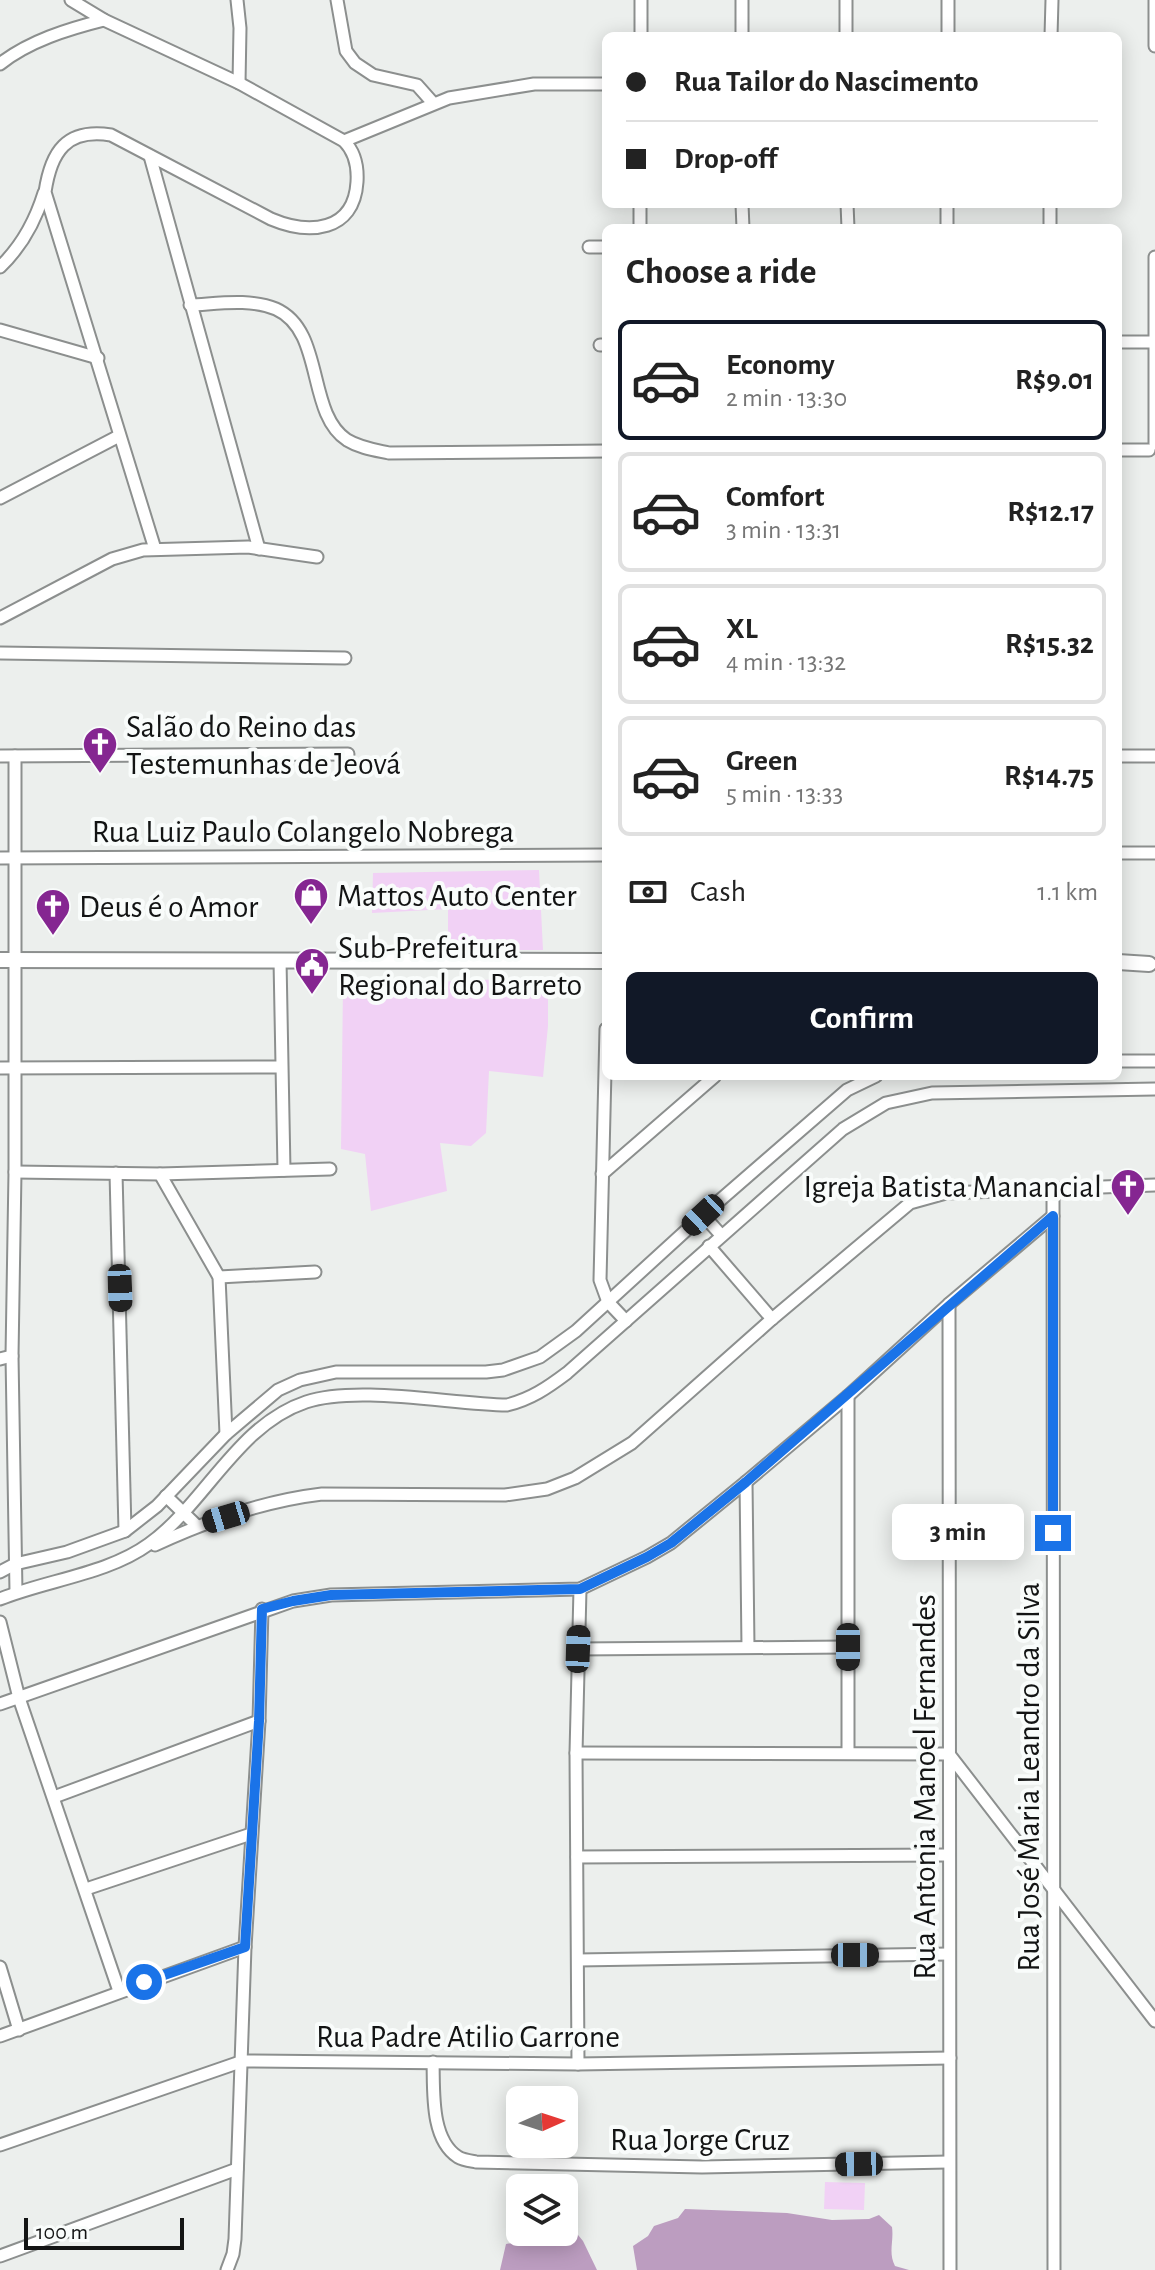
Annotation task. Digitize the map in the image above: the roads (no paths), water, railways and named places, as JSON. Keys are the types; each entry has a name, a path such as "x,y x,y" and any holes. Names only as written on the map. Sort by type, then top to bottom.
{"street":[{"path":"0,267 29,230 45,192 55,155 67,142 81,135 111,135 292,228 306,229 335,222 349,210 356,191 358,174 351,149 344,141 239,83 104,20 71,0"},
{"path":"237,0 239,83"},
{"path":"337,0 346,51 355,63 373,75 417,85 433,103"},
{"path":"641,0 641,32"},
{"path":"742,0 742,32"},
{"path":"846,0 846,32"},
{"path":"948,0 948,32"},
{"path":"1051,32 1052,0"},
{"path":"1155,0 1155,46"},
{"path":"0,64 35,43 104,20"},
{"path":"344,141 433,103 469,93 534,84 602,84"},
{"path":"150,156 259,549"},
{"path":"45,192 155,549"},
{"path":"589,247 602,247"},
{"path":"1122,450 1153,448 1155,257"},
{"path":"190,305 262,304 290,317 302,335 334,427 358,445 389,453 602,451"},
{"path":"0,330 98,358"},
{"path":"1122,342 1155,342"},
{"path":"0,498 119,436"},
{"path":"0,618 112,559 155,549 259,549 317,557"},
{"path":"0,653 345,658"},
{"path":"0,756 348,754"},
{"path":"15,756 16,1068 12,1356 16,1592"},
{"path":"1122,756 1155,756"},
{"path":"1122,853 1155,853"},
{"name":"Rua Luiz Paulo Colangelo Nobrega","path":"0,858 602,855"},
{"path":"0,960 602,961"},
{"path":"280,960 284,1170"},
{"path":"1122,962 1153,964"},
{"path":"1122,1061 1155,1061"},
{"path":"0,1068 281,1067"},
{"path":"605,1080 600,1280 608,1302 626,1321"},
{"path":"602,1174 710,1080"},
{"path":"0,1572 15,1564 67,1552 125,1531 166,1496 226,1434 278,1390 319,1374 360,1371 469,1374 515,1366 540,1357 608,1302 847,1090 868,1080"},
{"path":"130,1558 165,1532 238,1450 272,1419 304,1402 344,1396 507,1405 524,1401 553,1384 843,1129 886,1103 918,1094 954,1091 1155,1089"},
{"path":"15,1172 160,1174 330,1169"},
{"path":"116,1173 125,1531"},
{"path":"160,1174 219,1277 226,1434"},
{"path":"0,1599 130,1558 197,1526 264,1504 322,1494 505,1495 547,1489 575,1478 632,1443 910,1203 946,1193 1155,1185"},
{"name":"Rua José Maria Leandro da Silva","path":"1053,1187 1054,2270"},
{"path":"703,1215 721,1235"},
{"path":"0,1704 262,1609 293,1601 331,1595 580,1589 671,1543 848,1396 949,1304 1053,1216"},
{"path":"709,1246 772,1319"},
{"path":"219,1277 315,1272"},
{"name":"Rua Antonia Manoel Fernandes","path":"949,1304 950,2270"},
{"path":"0,1359 12,1356"},
{"path":"848,1396 848,1753"},
{"path":"0,1470 14,1466"},
{"path":"746,1482 748,1647"},
{"path":"166,1496 197,1526"},
{"path":"578,2064 576,1753 580,1589"},
{"path":"227,2270 235,2239 245,1947 259,1721 262,1609"},
{"path":"0,1622 19,1698 119,1991"},
{"path":"578,1649 848,1647"},
{"path":"54,1797 259,1721"},
{"path":"576,1753 949,1754 1155,2021"},
{"path":"86,1889 251,1834"},
{"path":"577,1857 948,1855"},
{"path":"0,2036 245,1947"},
{"path":"578,1960 949,1954"},
{"path":"0,1967 19,2030"},
{"name":"Rua Padre Atilio Garrone","path":"0,2145 243,2061 578,2064 950,2058"},
{"name":"Rua Jorge Cruz","path":"433,2062 435,2104 439,2127 447,2146 459,2157 476,2162 702,2167 948,2162"},
{"path":"0,2256 237,2169"}],"place":[{"name":"Salão do Reino das Testemunhas de Jeová","path":"100,775"},
{"name":"Mattos Auto Center","path":"311,926"},
{"name":"Deus é o Amor","path":"53,937"},
{"name":"Sub-Prefeitura Regional do Barreto","path":"312,996"},
{"name":"Igreja Batista Manancial","path":"1128,1217"}]}
